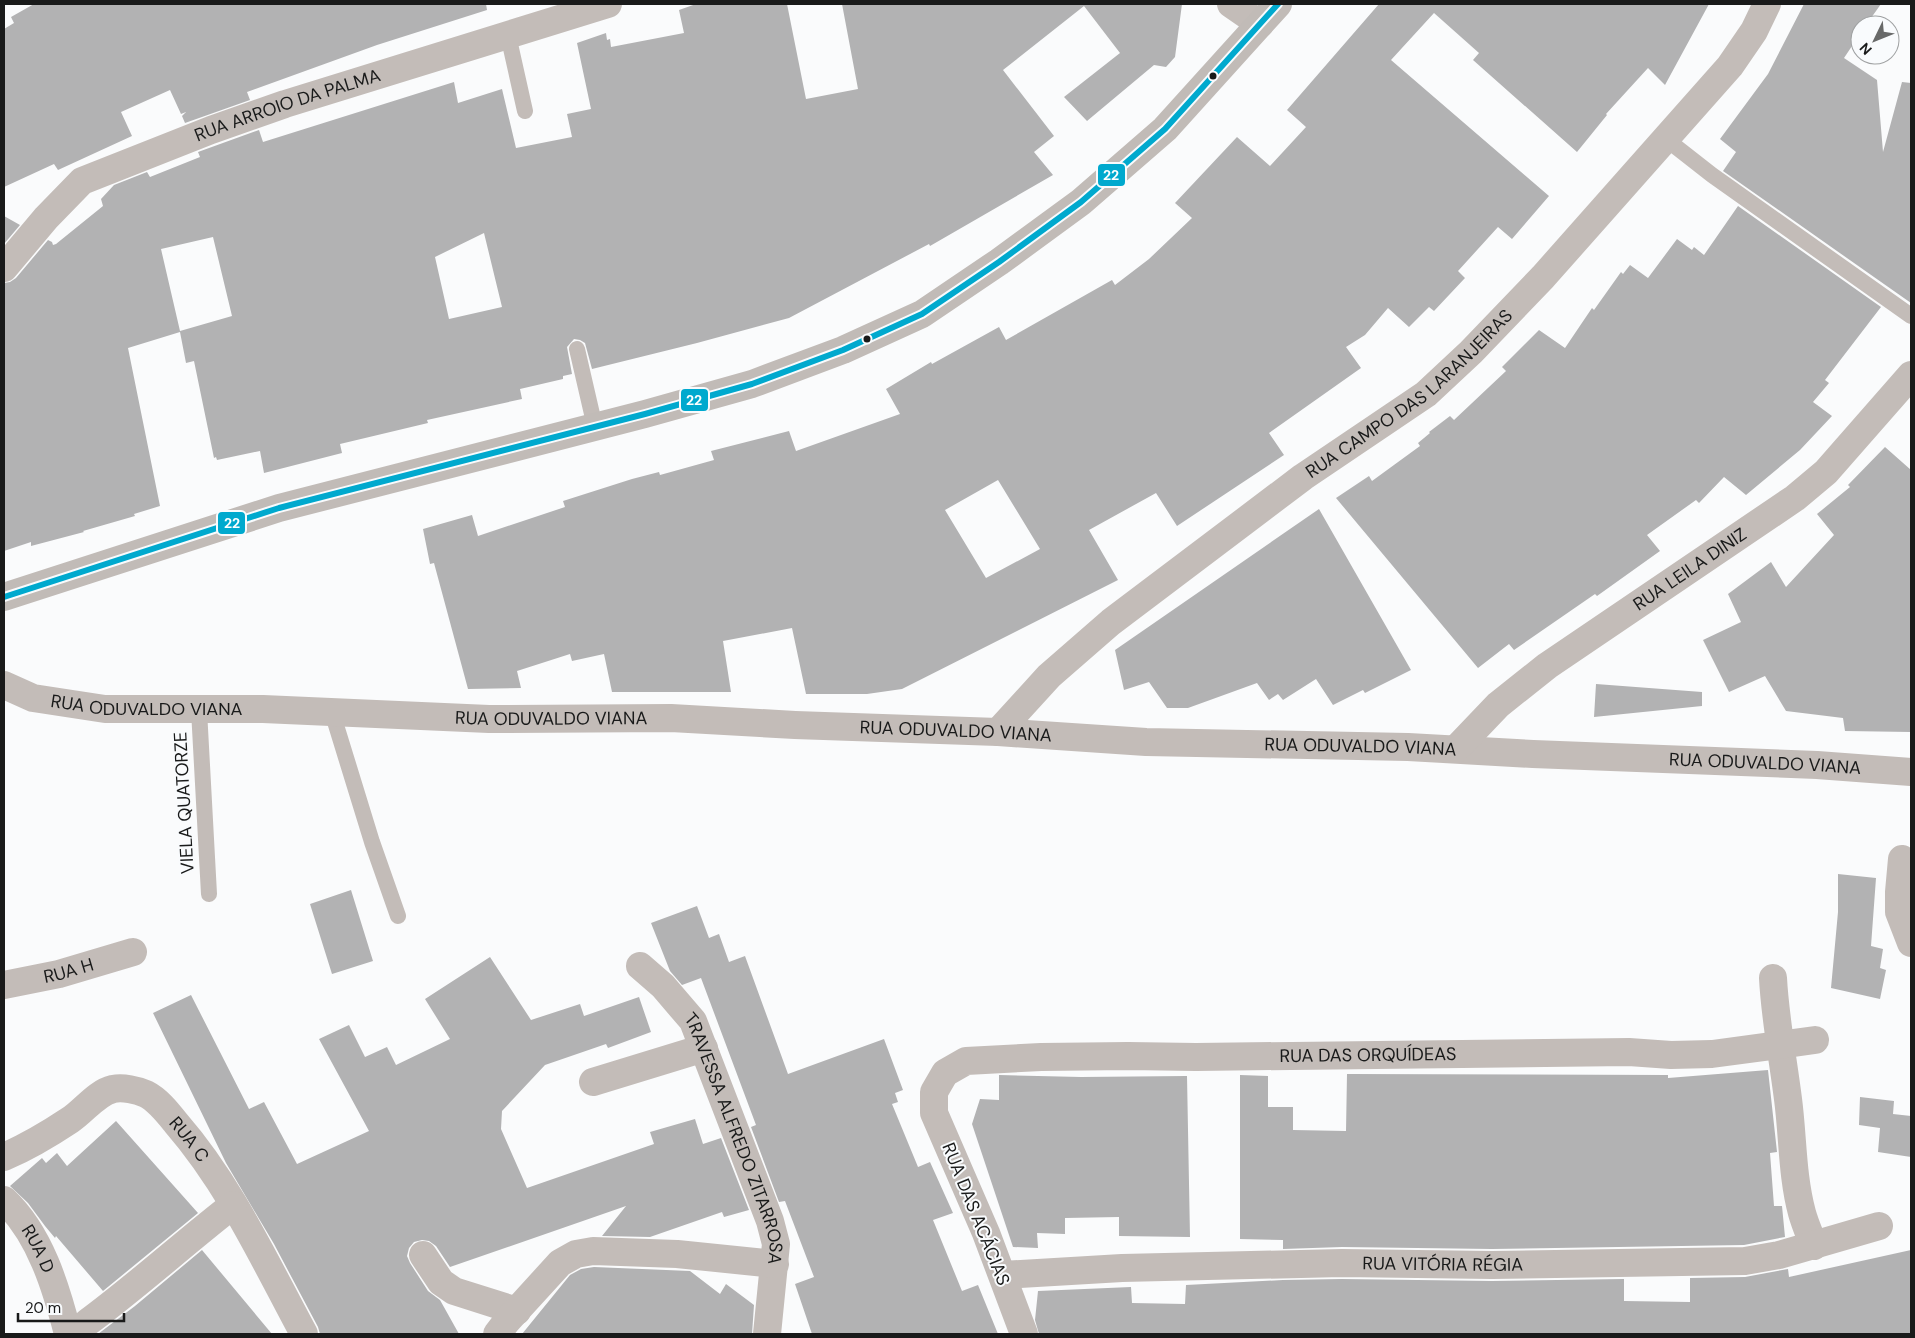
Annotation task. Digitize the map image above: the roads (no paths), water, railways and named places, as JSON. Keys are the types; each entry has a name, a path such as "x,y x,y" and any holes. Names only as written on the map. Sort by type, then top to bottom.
{"main road":[{"path":"4,597 279,508 595,427 752,384 842,350 922,314 999,262 1088,196 1165,129 1278,4"}],"street":[{"name":"RUA ARROIO DA PALMA","path":"4,268 46,218 82,181 211,130 285,104 608,4"},
{"path":"1231,4 1260,24"},
{"name":"RUA CAMPO DAS LARANJEIRAS","path":"998,732 1049,676 1112,622 1303,477 1426,394 1471,352 1543,277 1730,66 1754,31 1767,4"},
{"name":"RUA LEILA DINIZ","path":"1456,749 1498,705 1547,666 1802,493 1826,472 1911,374"},
{"name":"RUA ODUVALDO VIANA","path":"4,685 33,698 105,708 263,709 489,719 671,718 795,725 998,732 1146,742 1456,749 1533,754 1817,765 1911,772"},
{"path":"1902,859 1899,892 1900,912 1911,943"},
{"name":"RUA H","path":"4,985 60,974 133,952"},
{"name":"TRAVESSA ALFREDO ZITARROSA","path":"640,966 663,986 693,1021 770,1221 776,1244 767,1334"},
{"path":"1773,978 1774,1004 1781,1044 1799,1196 1802,1214 1814,1246"},
{"name":"RUA DAS ORQUÍDEAS","path":"934,1092 945,1073 966,1061 1041,1057 1128,1056 1196,1057 1619,1052 1671,1055 1712,1054 1814,1040"},
{"path":"593,1082 704,1048"},
{"name":"RUA C","path":"4,1157 63,1124 104,1092 113,1089 129,1089 147,1094 161,1106 198,1149 234,1205 304,1334"},
{"name":"RUA DAS ACÁCIAS","path":"934,1092 934,1113 1003,1275 1024,1334"},
{"name":"RUA D","path":"4,1200 16,1212 34,1241 59,1297 85,1330"},
{"path":"85,1330 195,1234 234,1205"},
{"name":"RUA VITÓRIA RÉGIA","path":"1003,1275 1122,1268 1333,1263 1492,1265 1745,1261 1814,1246 1879,1226"},
{"path":"497,1334 560,1263 576,1254 593,1251 677,1254 775,1264"},
{"path":"423,1255 441,1282 454,1291 517,1311"}],"lane":[{"path":"508,35 525,111"},
{"path":"1666,139 1720,180 1911,316"},
{"path":"577,349 595,427"},
{"name":"VIELA QUATORZE","path":"200,710 209,894"},
{"path":"332,712 372,842 398,916"}]}
